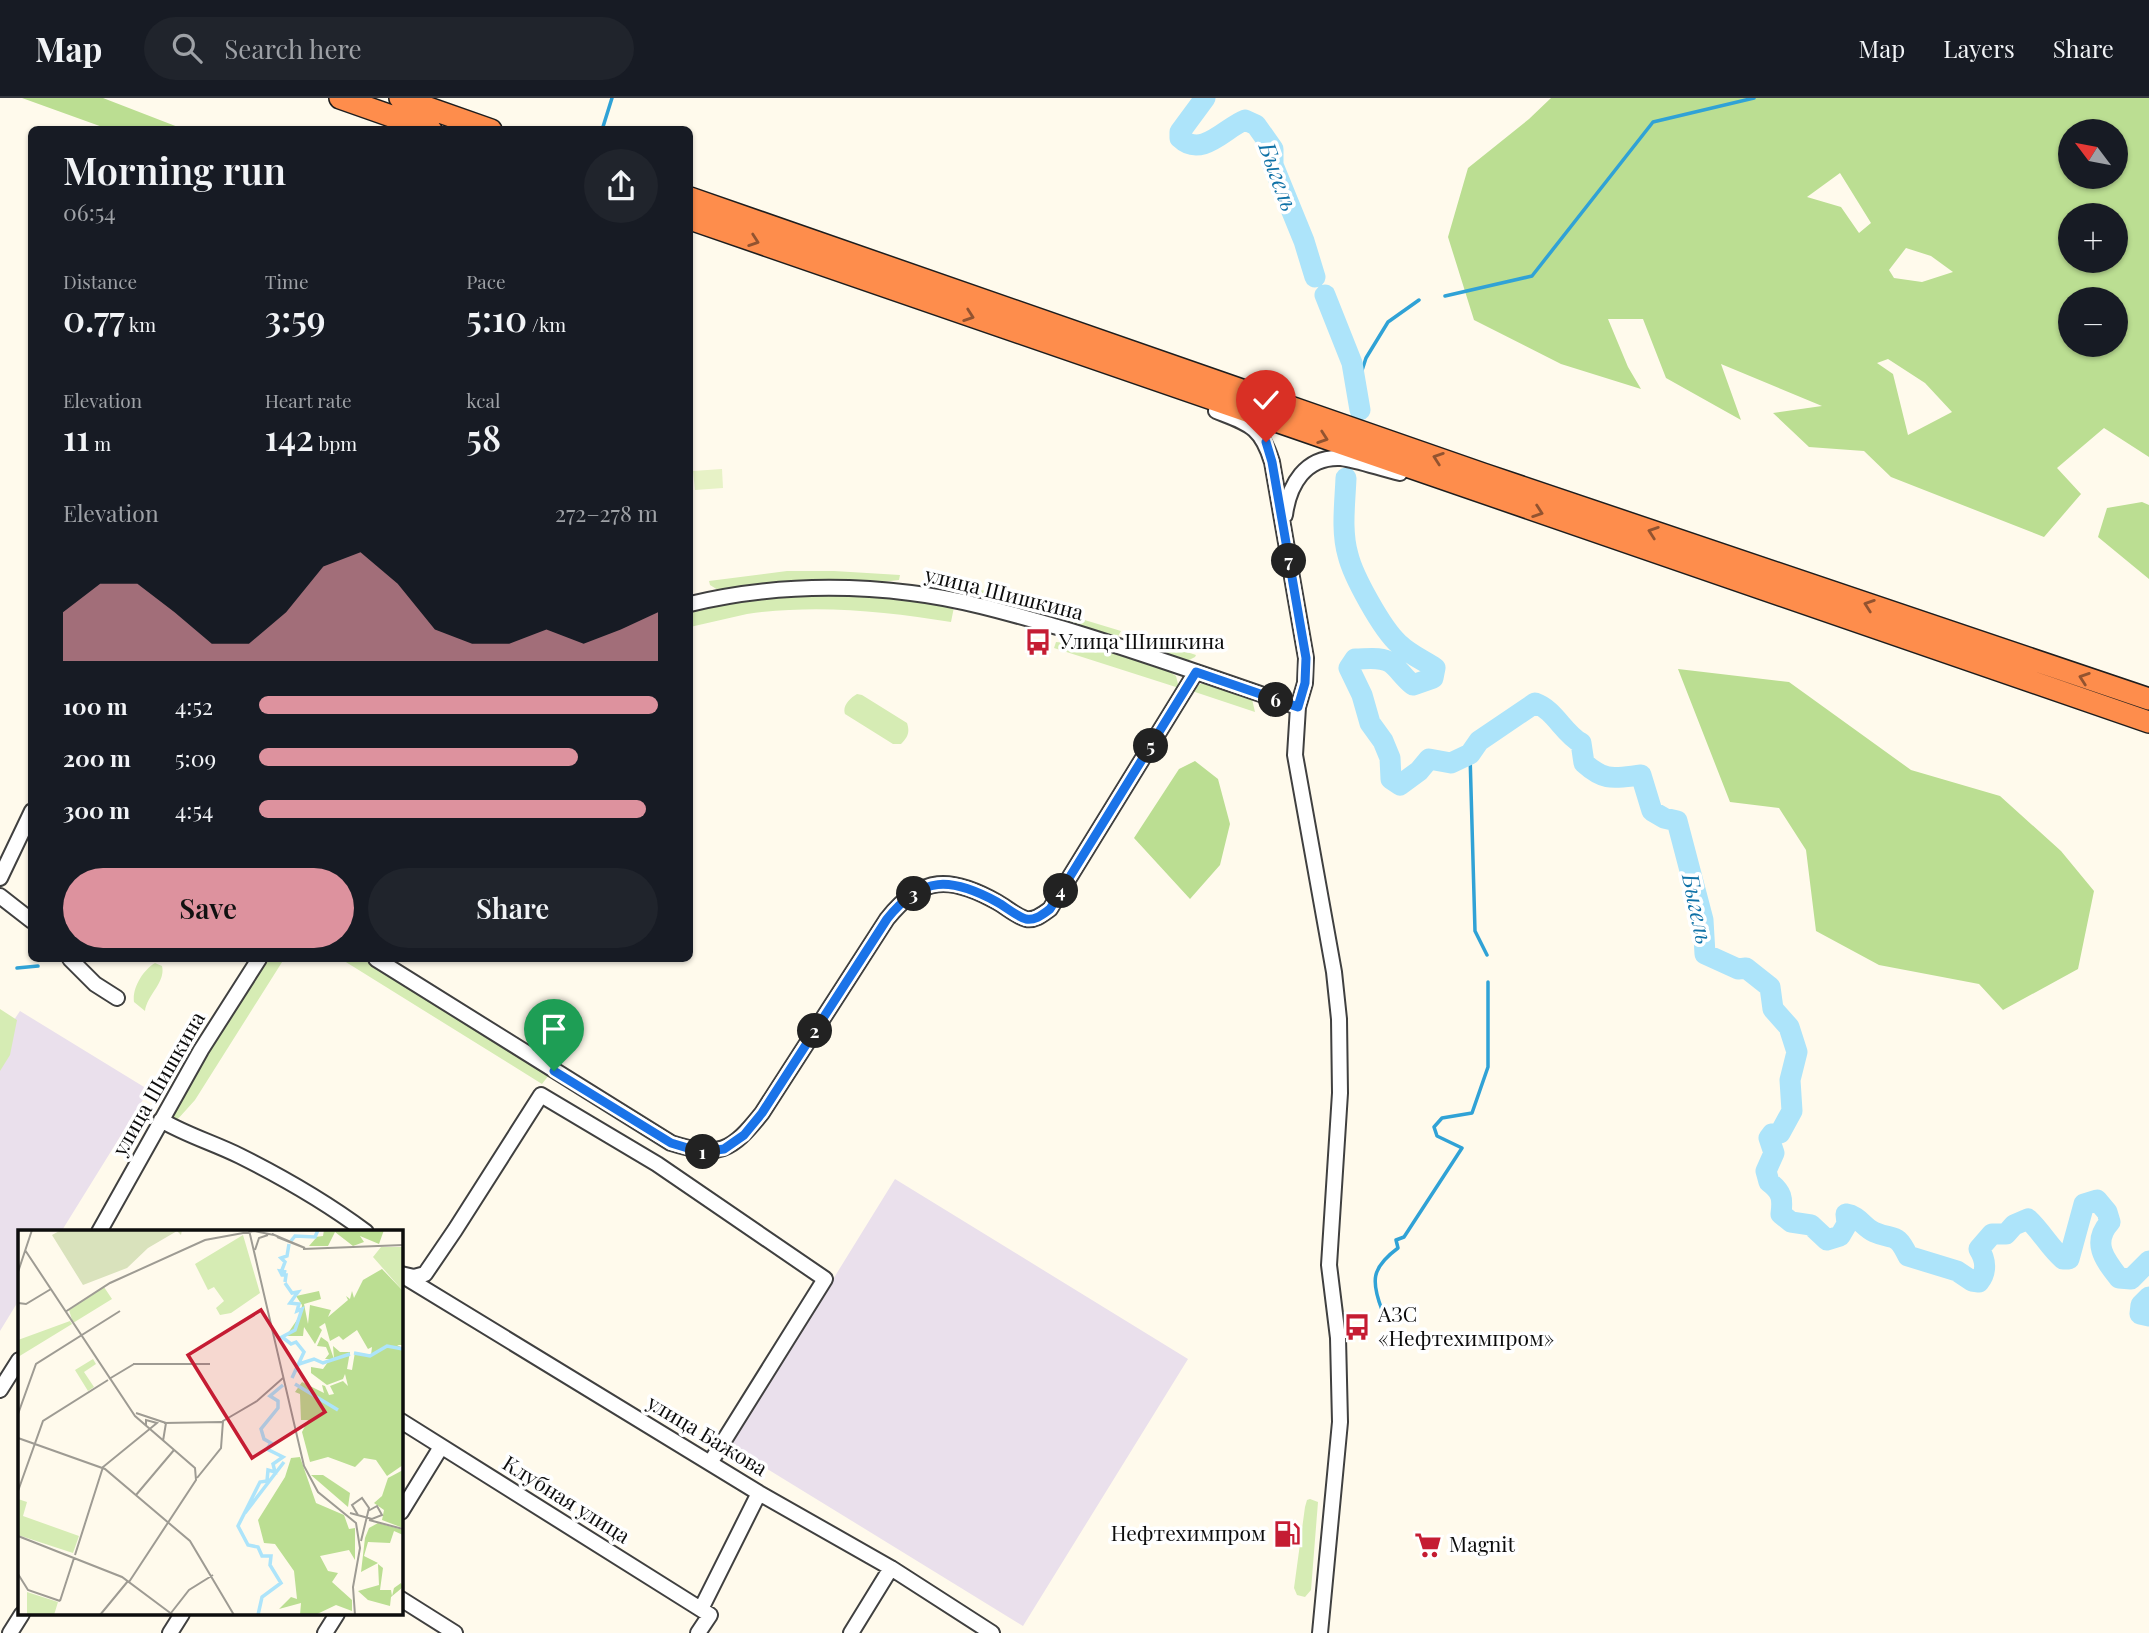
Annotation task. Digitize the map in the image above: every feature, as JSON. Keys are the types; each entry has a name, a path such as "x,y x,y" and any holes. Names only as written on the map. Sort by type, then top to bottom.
{"highway":[{"path":"340,98 420,126"},
{"path":"400,98 480,126"},
{"path":"693,199 1483,474 2149,699"},
{"path":"693,220 2149,722"}],"street":[{"path":"1162,383 1200,405 1249,424 1260,432 1266,442 1272,462 1306,658 1305,683 1298,707 1295,755 1334,972 1339,1020 1340,1093 1329,1265 1338,1338 1340,1422 1320,1633"},
{"path":"1283,530 1287,498 1294,482 1304,469 1319,462 1340,458 1478,492"},
{"name":"улица Шишкина","path":"693,604 774,590 841,588 912,593 984,607 1040,622 1298,707"},
{"path":"381,962 671,1143 701,1152 724,1149 744,1135 762,1113 887,919 903,900 926,887 950,883 971,888 1027,919 1038,918 1050,909 1196,672"},
{"path":"0,878 28,819"},
{"path":"0,897 28,918"},
{"path":"73,962 95,984 117,998"},
{"name":"улица Шишкина","path":"100,1230 161,1119 256,962"},
{"path":"402,1274 414,1277 425,1274 541,1095 657,1164 825,1279 710,1463"},
{"path":"161,1119 252,1163 333,1208 363,1230"},
{"name":"улица Бажова","path":"402,1275 759,1493 891,1568 992,1633"},
{"path":"0,1390 18,1362"},
{"name":"Клубная улица","path":"402,1422 705,1612"},
{"path":"402,1510 441,1447"},
{"path":"698,1633 759,1493"},
{"path":"851,1633 891,1568"},
{"path":"402,1600 455,1633"},
{"path":"10,1633 21,1616"},
{"path":"170,1633 181,1616"},
{"path":"325,1633 336,1616"}],"shaded area":[{"path":"20,1011 149,1090 62,1230 18,1230 18,1302 0,1331 0,1041"},
{"path":"895,1179 1188,1359 1023,1626 730,1446"}],"green space":[{"path":"22,98 103,98 175,126 100,126"},
{"path":"1551,98 2149,98 2149,457 2104,428 2057,468 2081,494 2044,537 1891,477 1864,451 1809,447 1773,413 1822,406 1721,364 1741,420 1666,378 1643,319 1608,319 1628,367 1641,389 1561,364 1474,320 1448,237 1468,168","holes":["1840,173 1871,223 1859,233 1841,207 1807,197","1906,248 1931,256 1953,272 1922,282 1894,278 1889,270","1888,359 1925,383 1952,412 1908,435 1893,374 1877,363"]},
{"path":"722,469 723,488 695,490 693,471"},
{"path":"2142,502 2149,505 2149,579 2098,537 2107,508"},
{"path":"787,571 900,575 899,580 874,583 810,581 718,590 710,585 709,581"},
{"path":"966,586 1121,631 1117,638 963,596"},
{"path":"833,594 954,607 951,622 875,612 798,609 747,614 693,626 693,610 761,599"},
{"path":"1131,634 1196,655 1185,662 1133,645 1130,642"},
{"path":"1056,642 1101,649 1153,664 1176,676 1179,688 1054,648"},
{"path":"1678,669 1789,682 1911,770 2000,796 2061,851 2094,891 2078,969 2003,1010 1979,984 1879,965 1816,931 1806,850 1779,808 1730,802"},
{"path":"1207,683 1252,699 1255,712 1192,691 1200,684"},
{"path":"857,694 907,723 908,734 901,744 893,744 845,714 847,702"},
{"path":"1195,761 1218,779 1230,824 1220,865 1190,899 1134,838 1179,769"},
{"path":"264,962 282,962 195,1100 177,1120 170,1116"},
{"path":"346,962 368,962 549,1075 542,1084"},
{"path":"155,963 162,966 161,978 145,1011 134,1002 135,991 143,975"},
{"path":"0,1009 17,1020 10,1055 0,1071"},
{"path":"1310,1499 1318,1502 1311,1590 1305,1597 1297,1595 1294,1588 1305,1507"}],"waterway":[{"path":"603,126 612,98"},
{"name":"Быгель","path":"1205,98 1180,132 1180,138 1188,144 1197,145 1214,140 1245,120 1256,125 1273,149 1273,165 1304,241 1315,277"},
{"path":"1445,296 1532,276 1653,122 1754,98"},
{"name":"Быгель","path":"1325,295 1352,363 1360,410"},
{"path":"1356,389 1366,358 1388,322 1419,300"},
{"name":"Быгель","path":"1346,478 1345,536 1348,555 1356,576 1392,637 1407,651 1435,668 1433,678 1413,685 1394,665 1383,659 1355,659 1349,668 1362,695 1370,723 1383,741 1390,758 1391,779 1400,785 1419,771 1429,759 1451,763 1470,754 1479,741 1535,703 1548,711 1581,743 1584,763 1591,769 1610,777 1641,775 1652,811 1677,821 1703,920 1705,954 1738,969 1746,968 1770,987 1773,1009 1789,1027 1797,1052 1790,1080 1792,1111 1780,1133 1772,1134 1769,1138 1774,1153 1766,1171 1769,1182 1781,1196 1781,1214 1791,1222 1811,1225 1827,1240 1840,1236 1847,1224 1846,1214 1850,1215 1874,1232 1897,1240 1908,1256 1957,1271 1972,1281 1979,1282 1985,1266 1979,1249 1992,1234 2006,1234 2014,1225 2028,1219 2063,1259 2069,1259 2084,1204 2097,1200 2107,1212 2110,1222 2101,1237 2102,1251 2119,1278 2131,1279 2149,1261"},
{"path":"1470,754 1475,931 1487,955"},
{"path":"17,968 38,966"},
{"path":"1382,1310 1375,1283 1378,1269 1398,1248 1396,1240 1404,1237 1462,1148 1437,1136 1434,1127 1442,1118 1472,1113 1488,1067 1488,982"},
{"name":"Быгель","path":"2149,1297 2141,1305 2140,1314 2149,1316"}],"place":[{"name":"Улица Шишкина","path":"1038,642"},
{"name":"АЗС «Нефтехимпром»","path":"1357,1327"},
{"name":"Нефтехимпром","path":"1287,1534"},
{"name":"Magnit","path":"1428,1545"}],"route":[{"path":"554,1071 671,1143 701,1152 724,1149 744,1135 762,1113 887,919 903,900 926,887 950,883 971,888 1027,919 1038,918 1050,909 1196,672 1298,707 1305,683 1306,658 1272,462 1266,442"}]}
